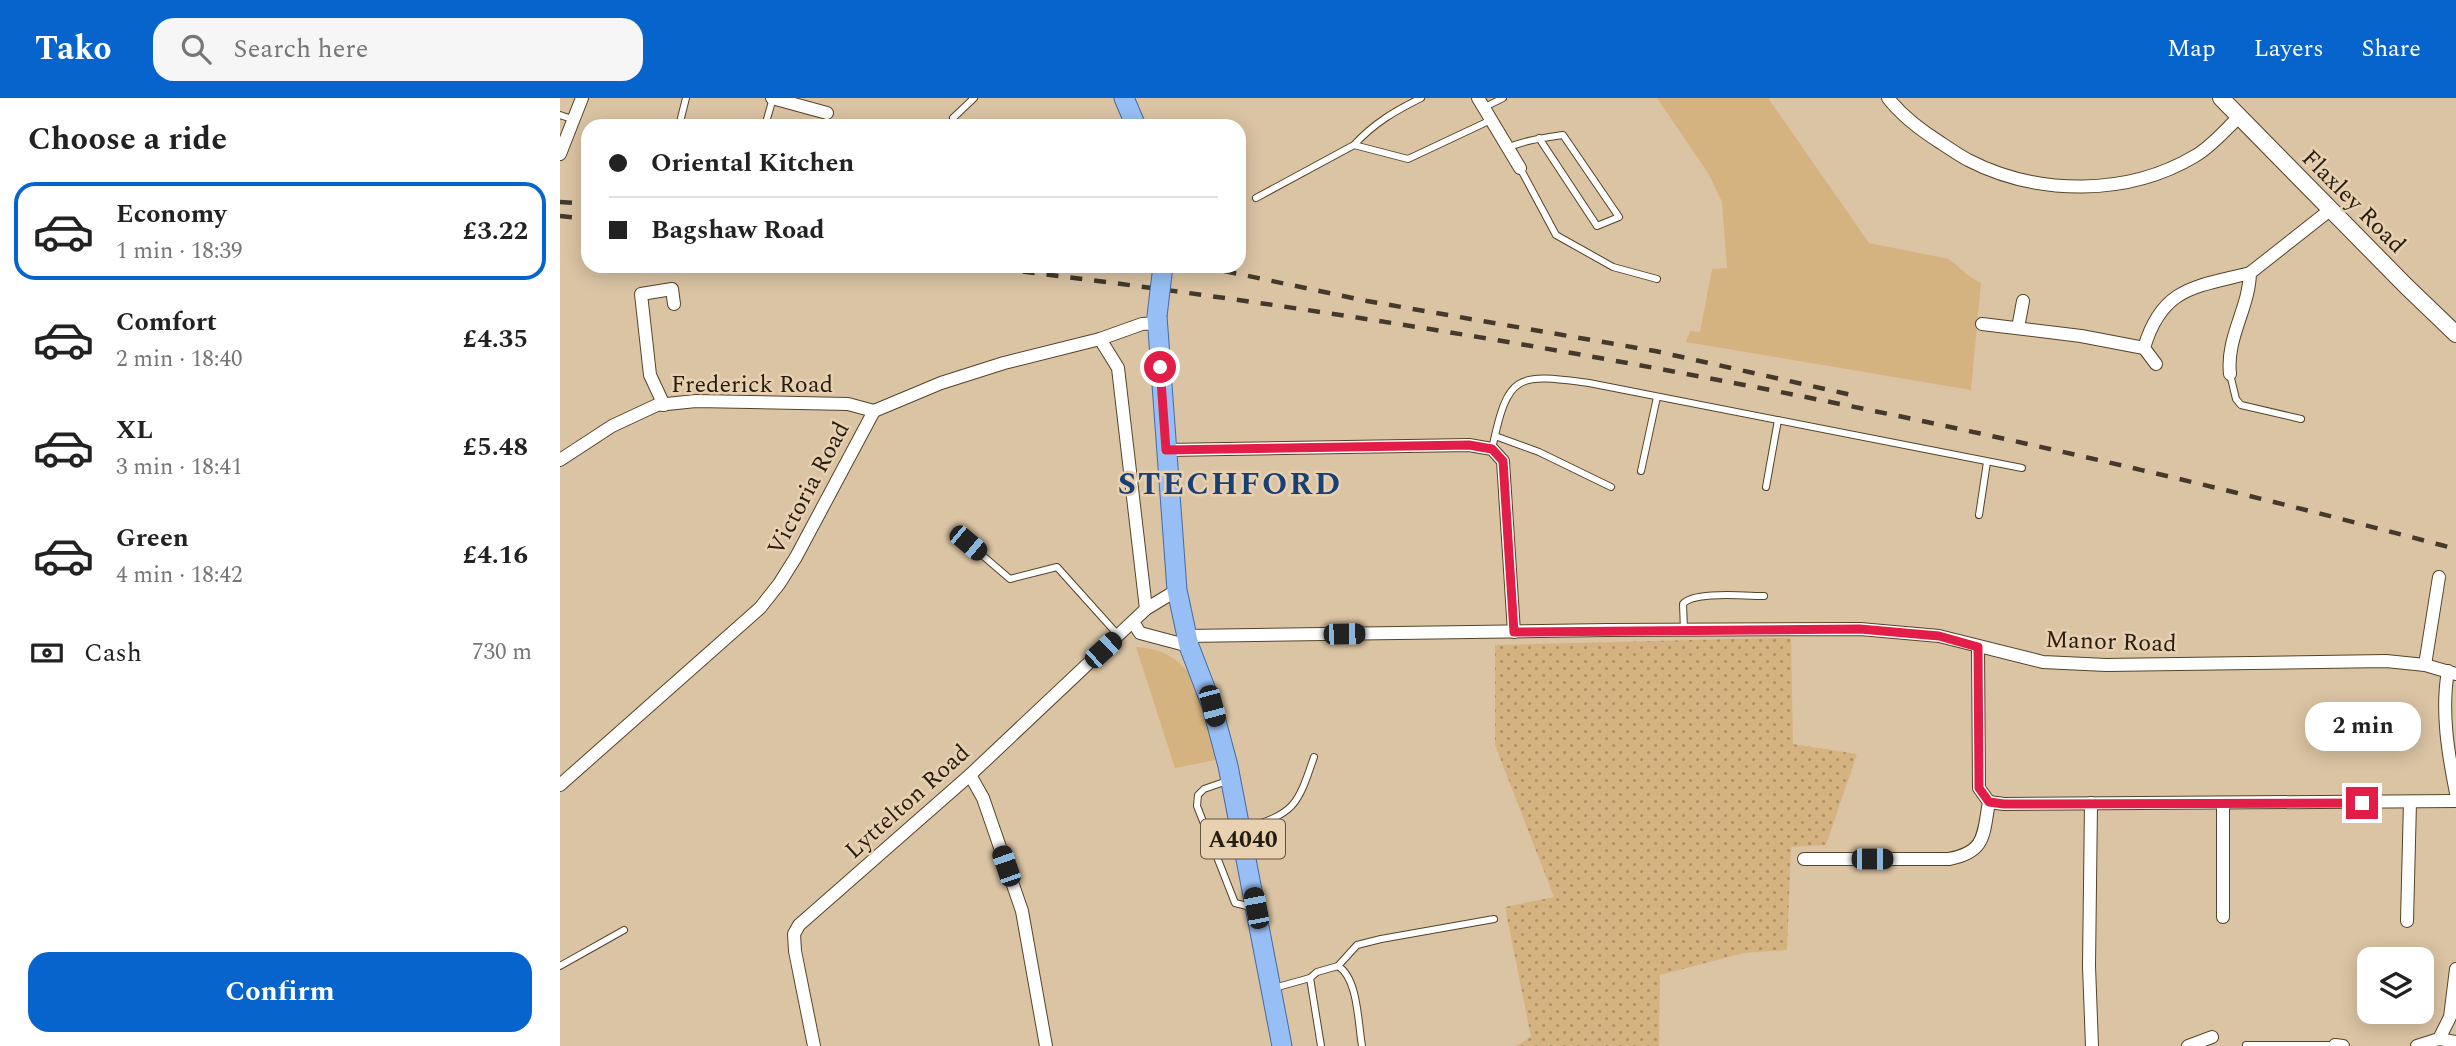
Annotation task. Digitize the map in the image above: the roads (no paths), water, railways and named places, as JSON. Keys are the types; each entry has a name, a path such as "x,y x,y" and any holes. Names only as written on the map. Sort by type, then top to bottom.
{"main road":[{"path":"1124,98 1133,119"},
{"name":"A4040","path":"1162,273 1157,319 1177,590 1187,641 1212,706 1231,780 1282,1046"}],"street":[{"path":"560,153 566,117 582,98"},
{"path":"772,98 827,113"},
{"path":"1888,98 1923,132 1969,160 2006,174 2052,186 2118,184 2154,176 2197,155 2239,117"},
{"name":"Flaxley Road","path":"2221,98 2456,334"},
{"path":"1480,103 1520,169"},
{"path":"2144,348 2150,328 2160,311 2176,296 2217,281 2250,273 2330,209"},
{"path":"2230,374 2228,357 2250,289 2250,273"},
{"path":"664,405 650,375 641,294 672,289 674,304"},
{"path":"2018,328 2023,301"},
{"name":"Victoria Road","path":"560,785 760,608 796,556 874,411 941,383 1100,339 1157,319"},
{"path":"1982,324 2081,336 2144,348 2156,364"},
{"path":"1100,339 1118,368 1146,609"},
{"name":"Frederick Road","path":"560,460 612,426 657,405 696,401 848,404 874,411"},
{"path":"1166,450 1469,445 1493,442 1503,461 1514,632"},
{"path":"2425,665 2439,576"},
{"name":"Lyttelton Road","path":"814,1046 793,934 799,925 970,775 1146,609 1177,590"},
{"path":"1133,622 1140,633 1187,641"},
{"name":"Manor Road","path":"1187,641 1514,632 1860,629 1939,636 2043,662 2106,665 2386,661 2425,665 2452,673"},
{"path":"1804,859 1949,859 1966,856 1975,849 1982,838 1989,802 1979,788 1978,647"},
{"path":"2452,673 2444,697 2456,793"},
{"path":"970,775 983,798 1022,911 1046,1046"},
{"path":"1989,802 2222,804 2456,801"},
{"path":"2407,921 2410,802"},
{"path":"2091,803 2089,966 2092,1046"},
{"path":"2222,804 2223,918"},
{"path":"2439,1039 2450,1017 2456,969"},
{"path":"2188,1046 2212,1037"},
{"path":"2417,1046 2439,1039 2456,1043"}],"lane":[{"path":"681,119 686,98"},
{"path":"767,119 772,98"},
{"path":"953,118 974,98"},
{"path":"1256,198 1354,145 1381,119 1421,98"},
{"path":"1480,103 1503,98"},
{"path":"1354,145 1408,159 1491,120"},
{"path":"1507,148 1526,140 1539,138 1563,135 1619,217 1597,226 1539,138"},
{"path":"1520,169 1556,235 1613,267 1657,279"},
{"path":"2230,374 2236,399 2241,405 2301,419"},
{"path":"1611,487 1539,452 1493,442 1500,409 1509,392 1517,384 1546,377 1579,382 2022,468"},
{"path":"1641,471 1657,397"},
{"path":"1766,487 1778,420"},
{"path":"1979,514 1987,462"},
{"path":"968,543 1010,579 1057,567 1119,636"},
{"path":"1684,630 1684,604 1689,599 1702,596 1764,596"},
{"path":"1241,830 1279,817 1300,798 1314,757"},
{"path":"1231,780 1204,789 1198,795 1197,806 1235,903 1256,908"},
{"path":"1270,989 1310,978 1317,972 1338,966 1357,945 1494,919"},
{"path":"560,967 624,930"},
{"path":"1338,966 1352,980 1362,1046"},
{"path":"1310,978 1321,1046"},
{"path":"2246,1045 2339,1045"}],"railway":[{"path":"560,202 581,204"},
{"path":"560,216 581,218"},
{"path":"1032,273 1349,316 1721,380 2090,458 2456,549"},
{"path":"1234,273 1367,301 1655,351 1856,396"}],"district":[{"name":"STECHFORD","path":"1230,483"}]}
